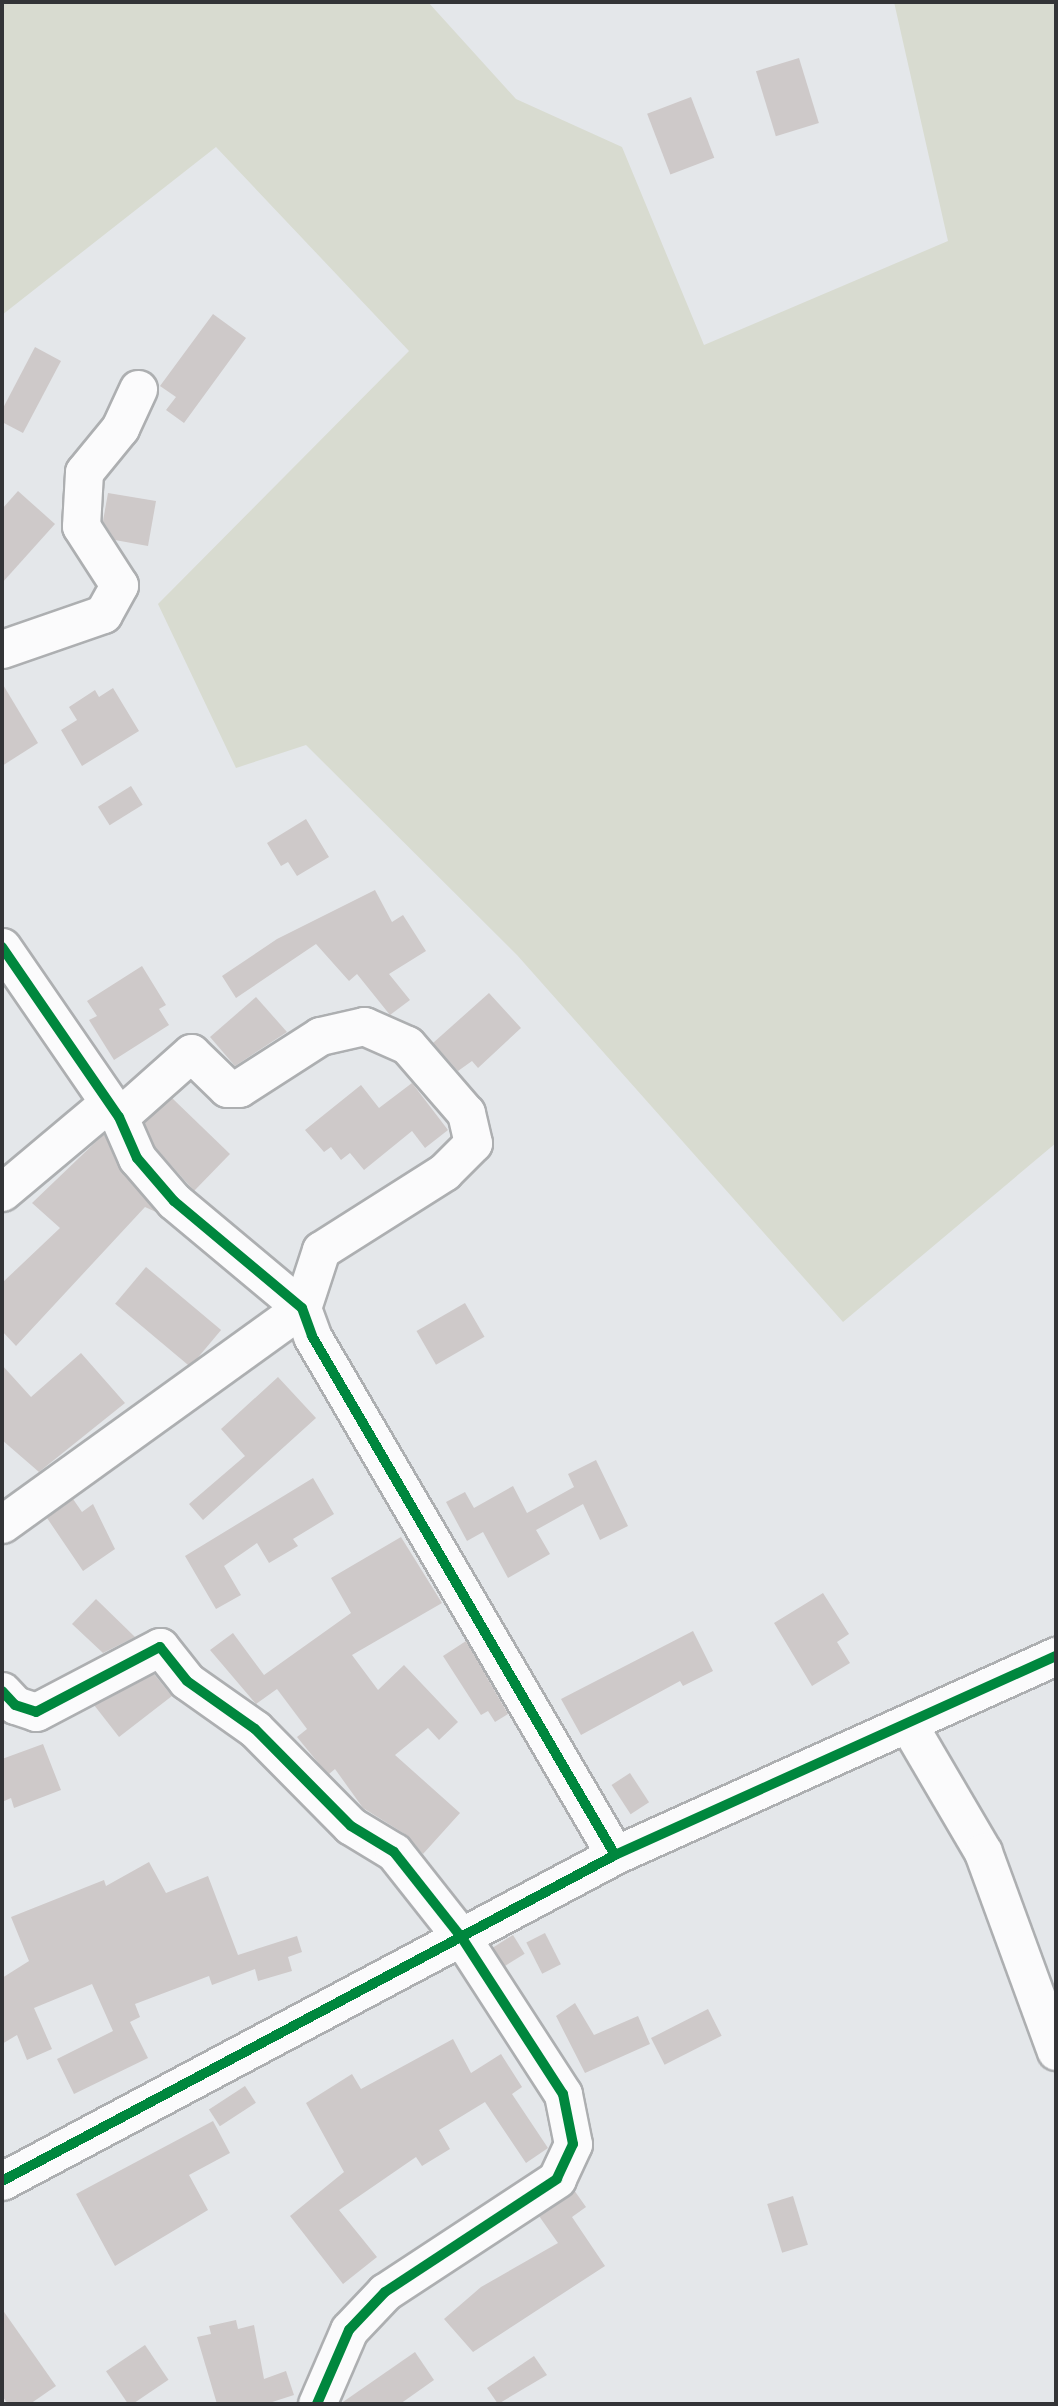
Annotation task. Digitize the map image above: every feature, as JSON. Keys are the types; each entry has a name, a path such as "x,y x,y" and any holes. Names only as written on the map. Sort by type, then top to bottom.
{"street":[{"path":"2,649 103,614 119,585 81,526 85,472 120,428 138,389"},
{"path":"2,947 113,1110 137,1158 174,1201 302,1308 312,1336 615,1855"},
{"path":"2,1192 191,1053 227,1088 239,1088 320,1036 364,1026 407,1045 466,1113 473,1143 444,1172 321,1250 302,1308 2,1523"},
{"path":"2,1691 15,1705 36,1712 160,1647 187,1681 255,1729 351,1826 394,1852 462,1938 563,2094 573,2144 557,2179 385,2292 349,2330 317,2404"},
{"path":"6,2170 462,1938 615,1855 1056,1656"},
{"path":"908,1724 982,1852 1056,2051"}],"shaded area":[{"path":"2,2 428,2 516,99 622,147 704,345 948,241 894,2 1056,2 1056,1143 843,1322 517,955 306,745 236,768 158,604 409,351 216,147 2,315"}],"building":[{"path":"799,58 819,123 776,136 756,71"},
{"path":"691,97 714,158 670,175 647,114"},
{"path":"213,314 246,338 184,423 166,410 176,397 160,386"},
{"path":"35,347 61,361 23,433 2,422 2,410"},
{"path":"18,491 55,524 2,583 2,509"},
{"path":"108,493 156,501 148,546 115,540 103,521"},
{"path":"2,683 38,743 2,766"},
{"path":"113,688 139,731 82,766 61,730 77,720 69,707 95,690 99,697"},
{"path":"131,786 143,805 110,825 98,807"},
{"path":"306,819 329,857 297,876 288,862 281,866 267,843"},
{"path":"375,890 392,922 403,915 426,951 389,974 410,1000 390,1015 357,974 349,981 316,944 236,998 222,976 277,939"},
{"path":"142,966 166,1005 159,1009 169,1025 114,1060 89,1020 97,1016 87,1001"},
{"path":"489,993 521,1028 478,1068 472,1061 458,1071 433,1043"},
{"path":"256,997 287,1032 235,1066 210,1037"},
{"path":"412,1083 448,1130 425,1148 412,1131 364,1170 350,1153 341,1160 331,1147 324,1152 305,1130 361,1085 379,1108"},
{"path":"172,1098 230,1154 194,1191 155,1147 144,1123"},
{"path":"104,1134 121,1171 156,1212 145,1207 16,1346 2,1331 2,1283 60,1228 32,1203"},
{"path":"146,1267 221,1330 190,1367 115,1304"},
{"path":"465,1303 484,1337 436,1365 417,1331"},
{"path":"81,1353 125,1403 39,1472 2,1440 2,1365 31,1397"},
{"path":"278,1377 316,1418 203,1520 189,1504 245,1456 221,1429"},
{"path":"596,1460 628,1526 600,1540 583,1504 536,1530 550,1554 508,1578 483,1532 467,1541 446,1502 465,1492 474,1508 513,1486 527,1513 574,1487 568,1474"},
{"path":"313,1478 334,1514 293,1539 298,1546 269,1563 257,1543 224,1566 241,1595 216,1609 185,1556"},
{"path":"73,1499 82,1512 93,1504 115,1549 83,1571 47,1518"},
{"path":"401,1537 442,1603 352,1655 378,1690 404,1665 458,1722 439,1740 428,1728 395,1755 460,1813 423,1854 405,1834 363,1808 335,1769 329,1774 320,1765 297,1737 307,1729 277,1689 256,1704 210,1650 233,1633 264,1675 351,1613 331,1578"},
{"path":"823,1593 849,1634 837,1642 850,1663 812,1686 774,1623"},
{"path":"96,1599 135,1637 103,1653 72,1624"},
{"path":"693,1631 713,1671 683,1686 680,1681 581,1735 561,1699"},
{"path":"466,1641 508,1714 495,1722 488,1711 481,1715 443,1656"},
{"path":"154,1674 172,1696 119,1737 94,1705"},
{"path":"43,1744 61,1790 14,1808 11,1798 2,1802 2,1759"},
{"path":"630,1773 649,1802 631,1814 612,1785"},
{"path":"149,1862 166,1893 208,1876 238,1955 297,1936 302,1952 288,1957 292,1971 258,1981 255,1969 212,1985 209,1976 135,2004 140,2017 130,2022 148,2058 74,2094 57,2059 113,2031 92,1984 34,2008 52,2049 27,2060 17,2035 2,2044 2,1978 29,1961 11,1917 104,1880 106,1886"},
{"path":"545,1933 561,1964 542,1974 526,1943"},
{"path":"513,1935 525,1954 504,1966 493,1948"},
{"path":"575,2003 594,2035 638,2016 650,2044 585,2073 556,2016"},
{"path":"708,2009 722,2036 665,2065 651,2038"},
{"path":"453,2039 471,2073 501,2054 522,2087 512,2094 548,2148 526,2163 485,2102 439,2130 450,2149 422,2166 416,2157 339,2210 377,2257 343,2284 290,2216 344,2172 306,2103 352,2074 361,2089"},
{"path":"245,2086 256,2103 220,2126 209,2109"},
{"path":"213,2121 230,2153 189,2175 208,2210 115,2266 76,2194"},
{"path":"574,2190 586,2207 572,2217 605,2266 473,2352 444,2319 481,2287 558,2243 539,2216"},
{"path":"793,2196 808,2245 782,2253 767,2204"},
{"path":"2,2309 56,2386 30,2404 8,2404 2,2396"},
{"path":"236,2320 238,2329 254,2325 264,2379 286,2371 294,2395 266,2404 217,2404 197,2337 211,2334 209,2326"},
{"path":"145,2345 168,2380 133,2404 128,2404 106,2371"},
{"path":"415,2352 434,2380 400,2404 340,2404"},
{"path":"534,2356 547,2375 498,2404 487,2388"}],"cycle path":[{"path":"2,947 119,1117 137,1158 174,1201 302,1308 312,1336 615,1855"},
{"path":"2,1691 15,1705 36,1712 160,1647 187,1681 255,1729 351,1826 394,1852 462,1938 563,2094 573,2144 557,2179 385,2292 349,2330 317,2404"},
{"path":"2,2181 615,1855 1056,1656"}]}
